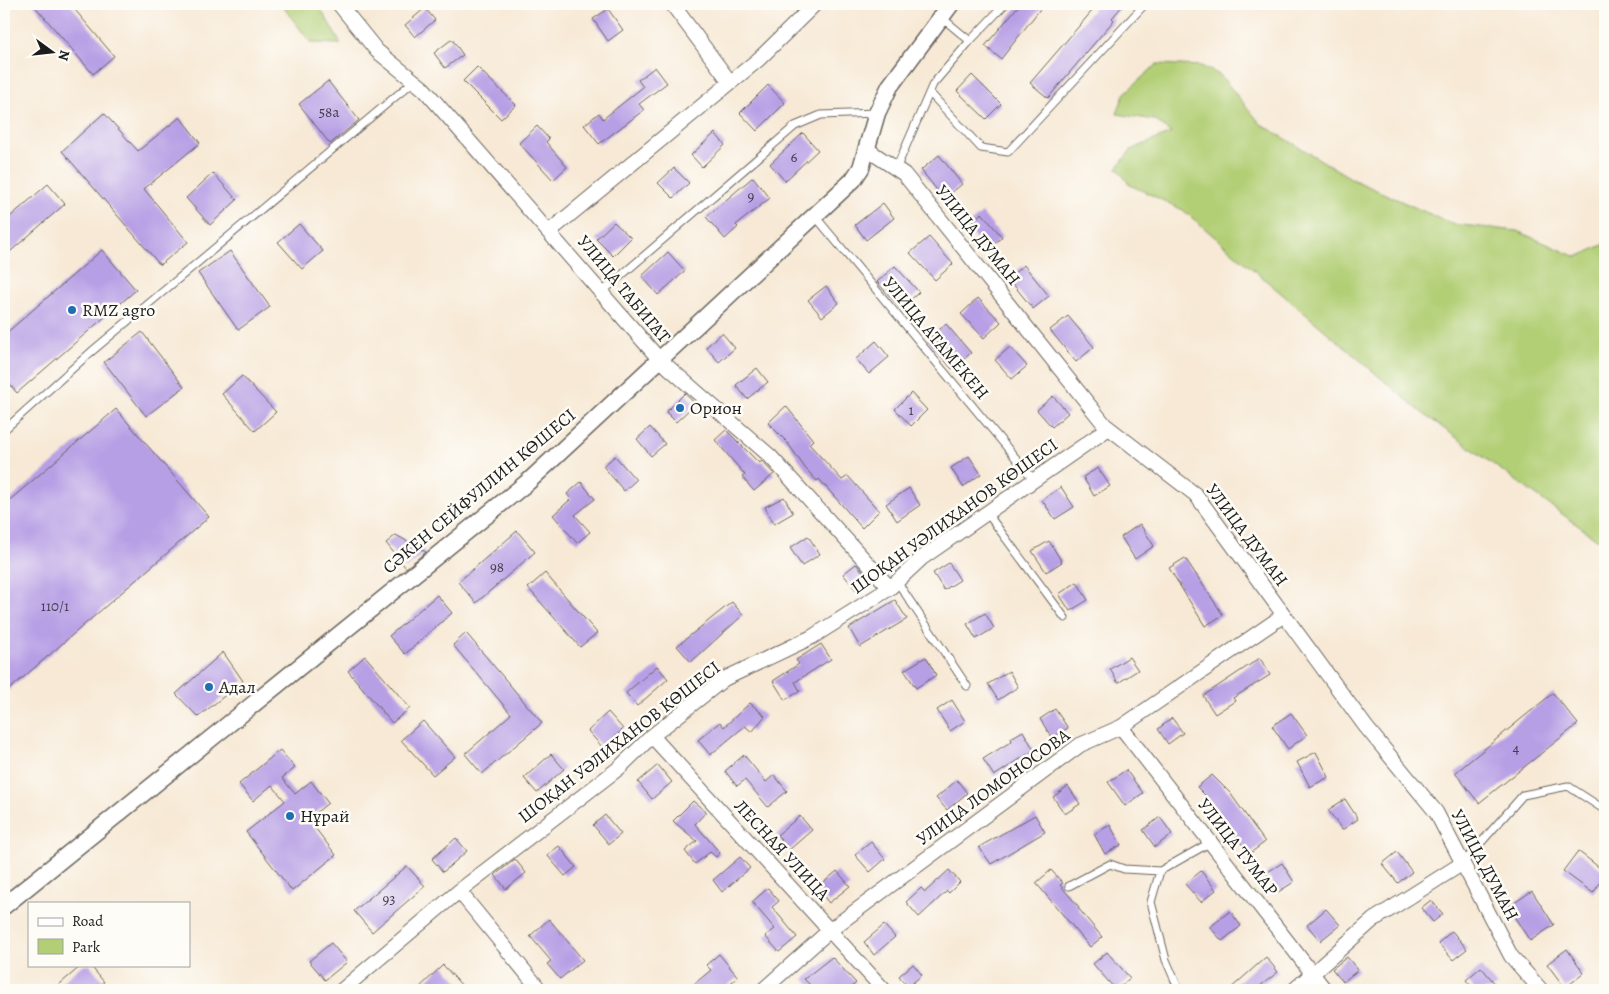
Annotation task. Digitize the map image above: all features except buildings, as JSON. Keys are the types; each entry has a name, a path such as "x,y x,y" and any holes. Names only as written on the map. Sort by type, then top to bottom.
{"street":[{"name":"УЛИЦА ТАБИГАТ","path":"339,4 377,51 424,88 660,360 770,456 894,585"},
{"path":"672,4 730,82"},
{"path":"550,231 730,82 815,4"},
{"name":"СӘКЕН СЕЙФУЛЛИН КӨШЕСІ","path":"4,906 529,480 853,180 861,168 868,150 877,113 890,86 951,4"},
{"name":"УЛИЦА ДУМАН","path":"868,150 904,174 1109,428 1196,494 1366,727 1436,812 1511,956 1541,990"},
{"name":"ШОҚАН УӘЛИХАНОВ КӨШЕСІ","path":"342,990 458,891 620,768 652,736 724,679 812,637 894,585 922,558 1109,428"},
{"name":"УЛИЦА ЛОМОНОСОВА","path":"763,990 830,930 1080,745 1121,727 1284,615"},
{"name":"УЛИЦА ТУМАР","path":"1121,727 1326,990"},
{"name":"ЛЕСНАЯ УЛИЦА","path":"652,736 884,990"},
{"path":"1294,990 1372,920 1463,863"},
{"path":"458,891 540,990"}],"lane":[{"path":"896,169 933,84 1005,4"},
{"path":"930,92 982,148 1008,152 1145,4"},
{"path":"941,17 970,41"},
{"path":"4,430 91,352 414,80"},
{"path":"602,292 795,126 821,115 877,113"},
{"name":"УЛИЦА АТАМЕКЕН","path":"814,216 1034,480"},
{"path":"987,513 1065,618"},
{"path":"894,585 967,686"},
{"path":"1463,863 1523,795 1568,786 1605,810"},
{"path":"1069,886 1110,864 1124,869 1160,871 1211,842"},
{"path":"1160,871 1151,902 1166,960 1179,990"}],"green space":[{"path":"281,4 318,4 341,44 311,43"},
{"path":"1157,64 1201,66 1220,75 1261,124 1354,180 1452,224 1517,231 1577,257 1605,244 1605,545 1421,412 1183,210 1130,185 1117,168 1131,150 1171,133 1155,120 1117,114 1124,94"}],"place":[{"name":"RMZ agro","path":"72,310"},
{"name":"Орион","path":"680,408"},
{"name":"Адал","path":"209,687"},
{"name":"Нұрай","path":"290,816"}]}
